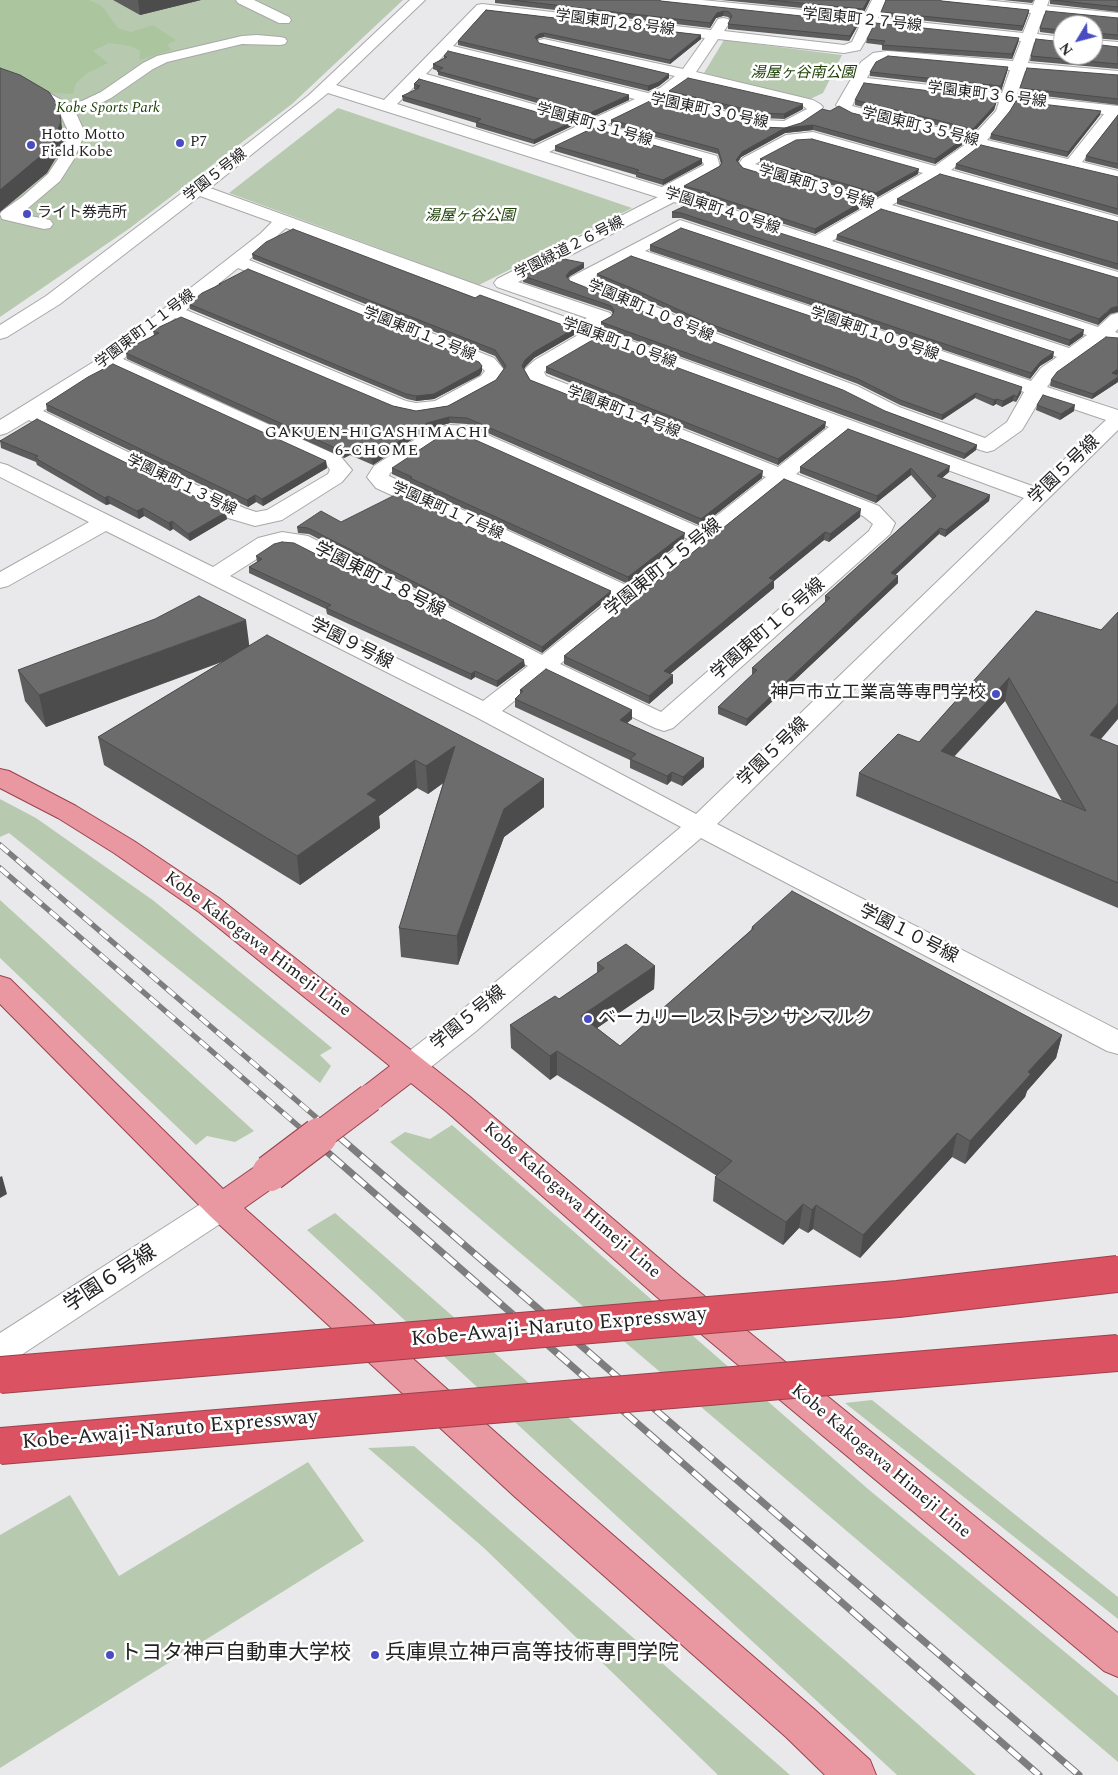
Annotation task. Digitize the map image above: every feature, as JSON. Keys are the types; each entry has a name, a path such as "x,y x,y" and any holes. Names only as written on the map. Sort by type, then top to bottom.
{"highway":[{"name":"Kobe-Awaji-Naruto Expressway","path":"0,1375 898,1299 1118,1274"},
{"name":"Kobe-Awaji-Naruto Expressway","path":"0,1446 1118,1353"}],"main road":[{"name":"Kobe Kakogawa Himeji Line","path":"0,777 66,812 116,842 209,905 411,1066 670,1287 1118,1658"},
{"path":"0,986 221,1207 527,1484 800,1723 855,1775"},
{"path":"221,1207 270,1173 411,1066"}],"street":[{"path":"243,0 284,20"},
{"name":"学園５号線","path":"0,333 53,300 199,190 314,98 418,0"},
{"name":"学園東町２７号線","path":"661,0 735,4 869,22 1053,40"},
{"name":"学園東町２８号線","path":"388,106 486,4 564,17 844,49 858,44 879,0"},
{"path":"942,0 1040,5 1118,17"},
{"path":"535,152 665,91 687,74 735,4"},
{"path":"818,242 937,172 969,150 977,142 1003,112 1040,5"},
{"path":"520,67 544,43 564,17"},
{"path":"0,78 74,104 86,105 106,95 148,66 162,59 242,40 280,41"},
{"name":"学園東町３０号線","path":"444,48 648,99 773,126 794,124 812,112 815,107 808,103 687,74 544,43"},
{"path":"1103,45 1118,46"},
{"name":"学園東町３５号線","path":"1118,75 887,54 878,56 868,62 844,105 847,109 1118,176"},
{"name":"学園東町３１号線","path":"416,76 711,159 712,167 668,194"},
{"name":"学園東町３６号線","path":"857,81 1116,111"},
{"name":"学園東町４０号線","path":"326,86 1110,336"},
{"path":"44,224 22,220 4,213 28,202 54,177 66,159 80,128 74,104"},
{"path":"1072,165 1116,111"},
{"name":"学園東町３９号線","path":"1118,222 813,137 801,136 792,138 746,164 749,168 1118,278"},
{"path":"1094,138 1110,140"},
{"name":"学園東町１０号線","path":"199,190 1039,496"},
{"name":"学園緑道２６号線","path":"586,332 603,317 504,283 668,194"},
{"name":"学園東町１１号線","path":"0,428 29,412 110,360 266,238 284,220"},
{"name":"学園東町１０８号線","path":"1071,355 680,225 577,281 628,301 697,333 850,390 892,411 987,446 1015,426 1048,372 1071,355 1110,336"},
{"name":"学園東町１０９号線","path":"629,252 1118,418"},
{"name":"学園東町１２号線","path":"173,311 400,406 416,409 440,407 488,380 495,371 486,362 236,261"},
{"path":"1110,336 1118,319"},
{"name":"学園東町１４号線","path":"586,332 534,371 538,380 781,475"},
{"name":"学園東町１３号線","path":"29,412 236,514 255,519 274,515 335,478 341,470 334,461 110,360"},
{"name":"学園５号線","path":"411,1066 465,1024 699,826 1118,418"},
{"name":"学園東町１５号線","path":"485,712 844,425"},
{"name":"学園東町１７号線","path":"631,596 384,483 378,477 381,470 435,434 450,431 467,432 704,537"},
{"name":"学園９号線","path":"0,469 485,712 699,826"},
{"name":"学園東町１６号線","path":"544,665 664,722 879,534 884,523 871,511 781,475"},
{"path":"0,581 105,522"},
{"name":"学園東町１８号線","path":"214,576 266,543 282,538 300,541 544,665"},
{"name":"学園１０号線","path":"699,826 1118,1043"},
{"name":"学園６号線","path":"0,1350 150,1255 221,1207"}],"green space":[{"name":"Kobe Sports Park","path":"0,0 403,0 292,104 130,228 0,317"},
{"path":"0,0 89,0 102,6 118,28 131,32 153,25 176,40 167,45 172,50 139,60 140,51 130,46 109,43 93,51 108,63 86,74 76,83 73,94 50,93 0,75"},
{"name":"湯屋ヶ谷南公園","path":"724,40 842,55 823,93 808,100 704,73"},
{"name":"湯屋ヶ谷公園","path":"338,108 632,208 479,285 229,193"},
{"path":"0,799 36,818 154,901 332,1048 320,1055 331,1066 320,1083 9,833 0,837"},
{"path":"0,900 254,1131 235,1142 207,1136 196,1145 0,958"},
{"path":"452,1125 868,1489 1118,1696 1118,1762 390,1142 405,1132 430,1139"},
{"path":"335,1213 976,1775 897,1775 307,1230"},
{"path":"872,1400 1118,1597 1118,1619 845,1403"},
{"path":"414,1446 790,1775 718,1775 484,1548 368,1448"},
{"name":"トヨタ神戸自動車大学校","path":"308,1462 364,1541 0,1768 0,1535 70,1495 119,1576"}],"building":[{"path":"512,0 659,0 858,22 850,36 728,24 732,16 729,12 724,11 717,13 710,23"},
{"path":"769,0 868,0 863,9"},
{"path":"886,0 940,0 1029,10 1023,26 881,12"},
{"path":"1053,0 1118,0 1118,7"},
{"path":"486,10 701,35 670,60 544,33 535,37 539,43 669,74 659,82 648,86 458,41"},
{"path":"1046,11 1087,15 1053,15 1053,29 1040,28"},
{"path":"1103,17 1118,18 1118,35 1103,34"},
{"path":"875,23 1019,38 1012,54 882,45 885,41 867,39"},
{"path":"1036,39 1053,41 1053,58 1031,56"},
{"path":"1103,45 1118,47 1118,64 1103,63"},
{"path":"448,51 629,95 590,113 437,71 443,68 433,64 447,57 444,56"},
{"path":"888,56 1008,67 1001,86 870,72 876,62"},
{"name":"Hotto Motto Field Kobe","path":"0,68 20,75 49,92 59,107 61,122 53,140 43,154 0,190"},
{"path":"1027,68 1118,75 1118,99 1020,88"},
{"path":"688,78 803,104 784,114 762,113 669,91"},
{"path":"419,79 572,122 534,140 476,122 481,119 402,96 419,88 417,87 420,86 414,84"},
{"path":"864,83 997,99 995,105 973,129 855,100"},
{"path":"652,100 761,127 785,128 742,152 736,160 743,168 860,203 815,229 684,186 720,166 722,162 718,149 611,120"},
{"path":"1016,101 1101,111 1068,152 991,134"},
{"path":"839,106 852,113 962,140 935,159 813,125 785,128 801,123 822,109 830,111"},
{"path":"1118,115 1118,164 1086,156"},
{"path":"593,128 702,159 663,180 636,172 639,170 555,146"},
{"path":"812,139 919,169 876,193 760,159 796,140"},
{"path":"981,145 1118,177 1118,209 956,164"},
{"path":"940,174 1118,222 1118,264 897,199"},
{"path":"689,204 1084,330 1070,340 681,213 672,212"},
{"path":"881,209 1118,278 1118,306 1111,308 1099,319 837,235"},
{"path":"681,228 1054,352 1041,361 1031,373 650,245"},
{"path":"293,229 475,298 480,295 574,329 534,352 525,360 522,366 530,380 763,471 701,519 467,418 449,417 427,423 372,459 349,448 344,452 126,353 137,344 159,333 153,331 155,329 181,317 393,406 416,411 448,406 496,380 506,366 495,350 252,254 266,242"},
{"path":"631,256 1022,387 1017,397 1014,395 1003,401 994,400 976,393 942,415 900,400 858,379 705,322 597,274"},
{"path":"559,258 584,263 570,271 566,276 570,281 620,301 690,333 843,390 885,411 977,445 965,454 601,322 612,316 614,311 611,306 523,276"},
{"path":"248,269 479,362 482,366 480,369 434,394 416,396 406,394 189,304 202,293"},
{"path":"1106,337 1118,338 1118,369 1112,373 1118,375 1118,377 1093,394 1051,380 1057,372"},
{"path":"596,338 826,422 778,459 546,367"},
{"path":"113,364 326,461 262,499 255,495 247,500 46,404 88,377"},
{"path":"1043,395 1075,405 1061,414 1037,405"},
{"path":"37,419 226,512 188,534 172,521 169,523 143,508 137,511 108,496 105,498 35,458 38,456 0,441"},
{"path":"848,429 950,466 937,476 990,495 946,530 940,528 891,573 898,576 747,719 718,707 757,670 752,668 830,598 825,596 936,496 911,468 877,496 800,467"},
{"path":"450,433 462,434 685,533 628,577 410,478 412,477 392,468 442,435"},
{"path":"784,479 861,509 830,534 825,532 769,578 774,580 664,671 673,675 649,696 564,656"},
{"path":"397,494 611,591 542,647 308,528 297,527 321,511 341,522"},
{"path":"282,542 294,543 524,660 497,681 475,671 471,674 326,608 331,605 249,567 262,559 256,556 274,544"},
{"path":"199,596 246,620 39,695 18,670 155,619"},
{"path":"1036,611 1101,630 1118,612 1118,703 1090,735 1118,746 1118,883 859,773 898,734 919,742","holes":["1009,678 1086,811 941,751"]},
{"path":"267,635 544,779 504,809 457,936 399,928 455,746 426,766 415,760 367,794 377,800 297,856 98,737"},
{"path":"546,669 632,710 620,720 704,758 683,777 672,772 667,776 630,759 636,754 515,699 523,691 520,690"},
{"path":"792,891 1062,1035 1028,1072 1031,1074 970,1141 957,1133 863,1235 816,1205 812,1210 803,1204 786,1222 715,1177 732,1161 557,1051 550,1056 510,1025 555,996 559,999 604,968 597,963 626,944 655,966 581,1016 620,1046 754,928 752,927"}],"railway":[{"path":"0,845 339,1137"},
{"path":"0,868 311,1137"},
{"path":"309,1136 1039,1775"},
{"path":"338,1136 1079,1775"}],"place":[{"name":"P7","path":"180,143"},
{"name":"Hotto Motto Field Kobe","path":"31,145"},
{"name":"ライト券売所","path":"27,214"},
{"name":"神戸市立工業高等専門学校","path":"996,694"},
{"name":"ベーカリーレストラン サンマルク","path":"588,1019"},
{"name":"トヨタ神戸自動車大学校","path":"110,1655"},
{"name":"兵庫県立神戸高等技術専門学院","path":"375,1655"}],"district":[{"name":"GAKUEN-HIGASHIMACHI 6-CHOME","path":"377,443"}]}
